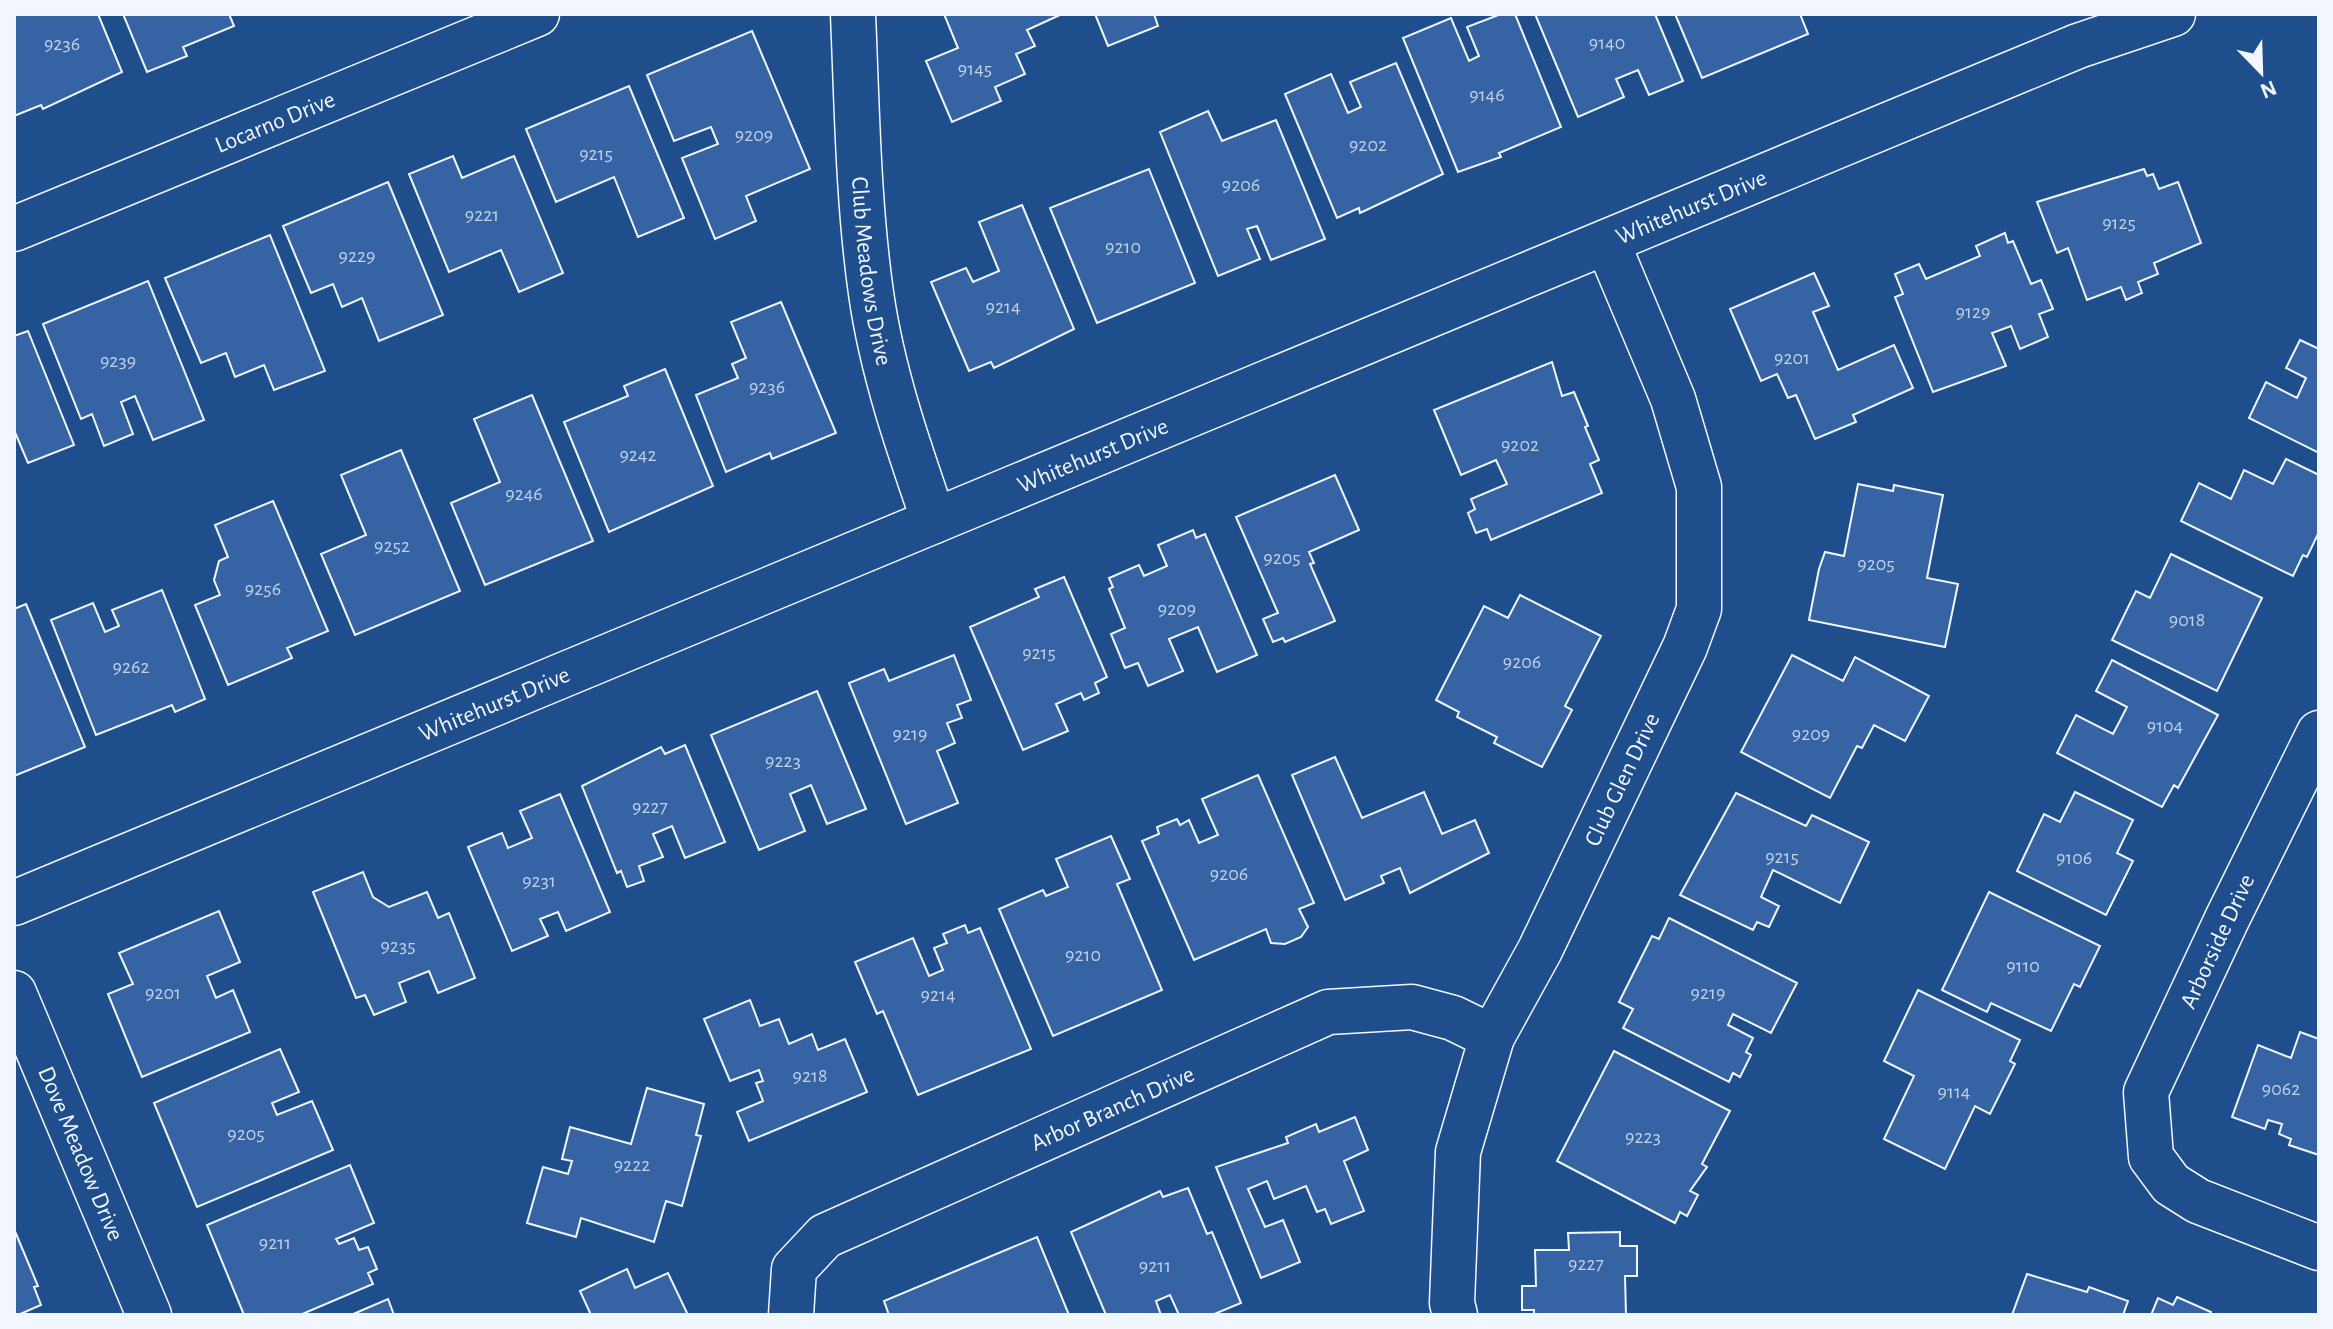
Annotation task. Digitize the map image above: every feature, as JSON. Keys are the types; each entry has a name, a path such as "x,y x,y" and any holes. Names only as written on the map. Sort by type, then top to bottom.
{"street":[{"name":"Locarno Drive","path":"14,229 537,14"},
{"name":"Club Meadows Drive","path":"853,14 861,193 871,295 899,418 934,521"},
{"name":"Whitehurst Drive","path":"14,903 2078,46 2173,14"},
{"name":"Club Glen Drive","path":"1455,1315 1452,1303 1458,1152 1492,1037 1546,937 1685,647 1699,609 1699,487 1673,399 1607,242"},
{"name":"Arborside Drive","path":"2319,733 2146,1092 2151,1157 2171,1184 2198,1201 2319,1248"},
{"name":"Dove Meadow Drive","path":"14,993 149,1315"},
{"name":"Arbor Branch Drive","path":"791,1315 794,1269 825,1236 1328,1012 1412,1007 1453,1018 1492,1037"}],"building":[{"path":"14,14 98,14 122,72 43,109 41,105 14,116"},
{"path":"123,14 229,14 234,26 183,47 187,56 147,72"},
{"path":"944,14 1062,14 1027,30 1035,46 1016,54 1025,74 995,87 1001,101 952,122 926,61 958,48"},
{"path":"1095,14 1154,14 1158,26 1108,46"},
{"path":"1501,14 1515,14 1561,127 1499,153 1501,157 1458,172 1403,38 1451,18 1469,61 1479,56 1467,27"},
{"path":"1535,14 1655,14 1683,81 1649,95 1638,70 1616,79 1624,97 1578,117"},
{"path":"1675,14 1800,14 1808,34 1702,78"},
{"path":"752,31 810,169 746,196 756,221 715,239 682,158 718,144 711,127 674,141 647,75"},
{"path":"1396,63 1443,174 1360,213 1359,208 1337,218 1285,94 1331,74 1348,113 1361,107 1350,82"},
{"path":"629,86 684,218 638,237 614,177 556,202 526,129"},
{"path":"1208,111 1222,141 1276,120 1325,239 1271,260 1257,226 1247,229 1260,259 1218,276 1160,132"},
{"path":"453,156 462,178 514,156 563,273 519,292 501,250 449,272 409,174"},
{"path":"1149,169 1195,283 1097,323 1050,208"},
{"path":"2144,169 2147,176 2153,174 2159,189 2178,182 2201,243 2154,263 2158,274 2138,282 2142,293 2126,300 2121,287 2087,300 2068,248 2057,253 2037,202"},
{"path":"388,182 443,315 379,341 362,298 342,307 333,284 311,293 283,226"},
{"path":"1022,205 1074,329 994,368 991,362 969,371 931,282 966,268 973,282 999,271 979,222"},
{"path":"2005,233 2008,243 2013,241 2031,284 2041,280 2053,309 2039,314 2048,337 2020,349 2011,326 1992,333 2006,366 1933,392 1895,297 1903,294 1895,274 1919,264 1926,279 1980,256 1976,246"},
{"path":"270,235 325,371 274,390 264,365 235,377 226,353 201,363 165,278"},
{"path":"1814,273 1829,306 1813,312 1838,370 1894,345 1913,388 1853,415 1856,422 1815,439 1796,395 1788,398 1777,374 1761,381 1730,309"},
{"path":"148,281 204,420 153,440 135,396 121,402 133,434 104,446 92,414 81,419 43,324"},
{"path":"781,302 836,433 772,459 770,453 726,472 696,395 738,378 732,364 746,358 731,322"},
{"path":"28,331 74,445 28,463 14,430 14,336"},
{"path":"2300,340 2319,349 2319,453 2249,418 2266,382 2297,398 2306,378 2286,368"},
{"path":"1552,362 1562,396 1574,392 1588,426 1585,427 1599,460 1590,464 1602,493 1491,540 1487,529 1476,533 1468,513 1475,509 1471,499 1507,484 1496,460 1461,475 1434,410"},
{"path":"665,369 713,486 609,532 564,422 628,396 624,386"},
{"path":"532,395 593,541 485,585 451,503 500,482 474,419"},
{"path":"401,450 460,591 355,635 321,554 366,535 341,475"},
{"path":"2286,459 2319,475 2319,532 2293,576 2181,521 2199,483 2231,499 2244,470 2273,484"},
{"path":"1335,475 1359,530 1309,552 1314,563 1310,564 1335,621 1285,642 1283,638 1273,642 1263,619 1278,613 1236,517"},
{"path":"1858,484 1893,491 1894,485 1943,495 1927,578 1958,584 1945,647 1809,620 1825,552 1844,556"},
{"path":"273,501 328,631 287,648 292,658 228,685 195,605 220,595 214,580 219,561 228,557 215,525"},
{"path":"1193,530 1196,538 1205,534 1257,655 1217,672 1198,627 1169,639 1183,671 1148,686 1138,663 1125,668 1111,634 1125,628 1109,589 1113,587 1109,578 1139,565 1144,576 1167,566 1158,545"},
{"path":"2171,554 2262,598 2217,691 2112,640 2136,591 2150,598"},
{"path":"1064,577 1107,677 1095,683 1099,693 1084,700 1081,693 1056,704 1068,731 1023,750 970,627 1039,597 1035,589"},
{"path":"162,590 205,699 175,712 172,705 96,735 51,620 93,603 105,632 119,626 112,610"},
{"path":"1520,595 1601,636 1565,706 1572,710 1542,767 1494,743 1497,737 1457,717 1459,712 1436,700 1484,606 1508,618"},
{"path":"26,604 85,747 14,776 14,609"},
{"path":"954,655 971,700 957,705 962,718 947,723 955,743 937,751 958,803 906,824 849,683 884,669 889,681"},
{"path":"1792,655 1843,681 1855,657 1929,696 1905,741 1874,725 1862,748 1857,746 1830,798 1741,752"},
{"path":"2112,660 2218,715 2178,788 2174,785 2162,807 2057,753 2076,715 2113,734 2127,707 2096,691"},
{"path":"817,691 866,809 827,824 811,785 790,794 805,831 759,850 711,735"},
{"path":"685,745 725,842 685,858 672,826 653,834 663,857 639,866 644,881 627,887 621,871 617,873 582,786 661,747 665,754"},
{"path":"1335,757 1362,818 1424,792 1442,834 1475,820 1489,853 1410,893 1400,868 1381,876 1384,883 1345,900 1292,775"},
{"path":"1258,775 1314,903 1299,909 1308,927 1301,937 1285,944 1271,943 1266,929 1194,960 1142,841 1159,834 1157,827 1177,819 1180,825 1189,820 1199,843 1218,835 1202,799"},
{"path":"2075,792 2133,820 2117,853 2133,861 2106,915 2017,871 2044,814 2060,822"},
{"path":"1736,793 1806,826 1812,815 1869,842 1840,903 1773,870 1761,897 1779,906 1769,927 1757,922 1753,930 1680,895"},
{"path":"560,794 610,912 566,931 558,912 540,919 548,936 512,951 468,847 502,833 508,848 532,838 520,811"},
{"path":"1111,836 1130,879 1117,884 1162,990 1053,1036 999,909 1043,890 1046,896 1068,887 1056,859"},
{"path":"363,872 373,897 389,907 427,892 438,918 449,913 475,978 438,993 429,971 399,983 406,1002 374,1015 365,995 356,998 313,892"},
{"path":"1989,892 2100,946 2080,987 2074,984 2051,1031 1991,1003 1987,1012 1942,990"},
{"path":"219,911 240,962 207,976 216,998 233,990 250,1032 142,1077 108,994 133,984 119,953"},
{"path":"1669,918 1797,983 1771,1033 1733,1014 1728,1025 1753,1038 1746,1052 1751,1055 1740,1077 1733,1073 1729,1082 1623,1028 1633,1009 1619,1002 1652,936 1659,939"},
{"path":"965,925 968,933 980,928 1031,1049 918,1095 883,1011 877,1014 855,962 913,938 929,976 943,970 934,948 947,943 943,934"},
{"path":"1918,990 2020,1040 2010,1061 2015,1064 1990,1114 1975,1106 1945,1169 1884,1139 1914,1076 1884,1061"},
{"path":"750,1000 760,1026 779,1019 789,1044 812,1034 818,1050 845,1039 867,1092 749,1141 737,1112 763,1101 756,1083 763,1081 759,1070 730,1081 704,1019"},
{"path":"2300,1032 2319,1039 2319,1155 2289,1145 2291,1139 2279,1134 2282,1124 2268,1120 2265,1129 2232,1117 2258,1045 2291,1058"},
{"path":"280,1049 299,1092 272,1103 277,1115 312,1101 333,1150 197,1207 154,1103"},
{"path":"1614,1051 1730,1111 1702,1164 1707,1167 1690,1191 1698,1195 1687,1216 1680,1212 1675,1223 1557,1161"},
{"path":"647,1088 704,1104 696,1135 701,1136 682,1206 666,1201 654,1242 581,1218 576,1237 527,1223 543,1167 568,1174 572,1161 562,1159 570,1127 631,1144"},
{"path":"1355,1117 1368,1150 1344,1161 1364,1211 1331,1224 1325,1209 1317,1212 1306,1186 1274,1199 1267,1181 1248,1189 1265,1227 1283,1220 1300,1262 1261,1278 1216,1167 1288,1143 1286,1137 1316,1124 1319,1132"},
{"path":"350,1165 374,1223 336,1239 339,1244 354,1238 359,1250 368,1247 377,1269 368,1273 373,1284 300,1315 244,1315 207,1225"},
{"path":"1188,1188 1207,1234 1212,1232 1241,1303 1212,1315 1179,1315 1170,1295 1156,1301 1161,1315 1106,1315 1071,1232 1160,1191 1163,1197"},
{"path":"14,1229 38,1286 34,1287 41,1305 18,1315 14,1315"},
{"path":"1620,1232 1620,1246 1637,1246 1637,1276 1625,1276 1626,1315 1534,1315 1534,1310 1522,1310 1522,1286 1536,1286 1535,1250 1569,1250 1568,1233"},
{"path":"1037,1237 1069,1315 889,1315 884,1301"},
{"path":"627,1269 635,1288 668,1273 688,1315 591,1315 580,1291"},
{"path":"2027,1274 2087,1292 2089,1287 2128,1301 2123,1315 2012,1315"},
{"path":"2177,1297 2211,1312 2210,1315 2151,1315 2158,1298 2173,1305"},
{"path":"388,1299 394,1315 351,1315"}]}
